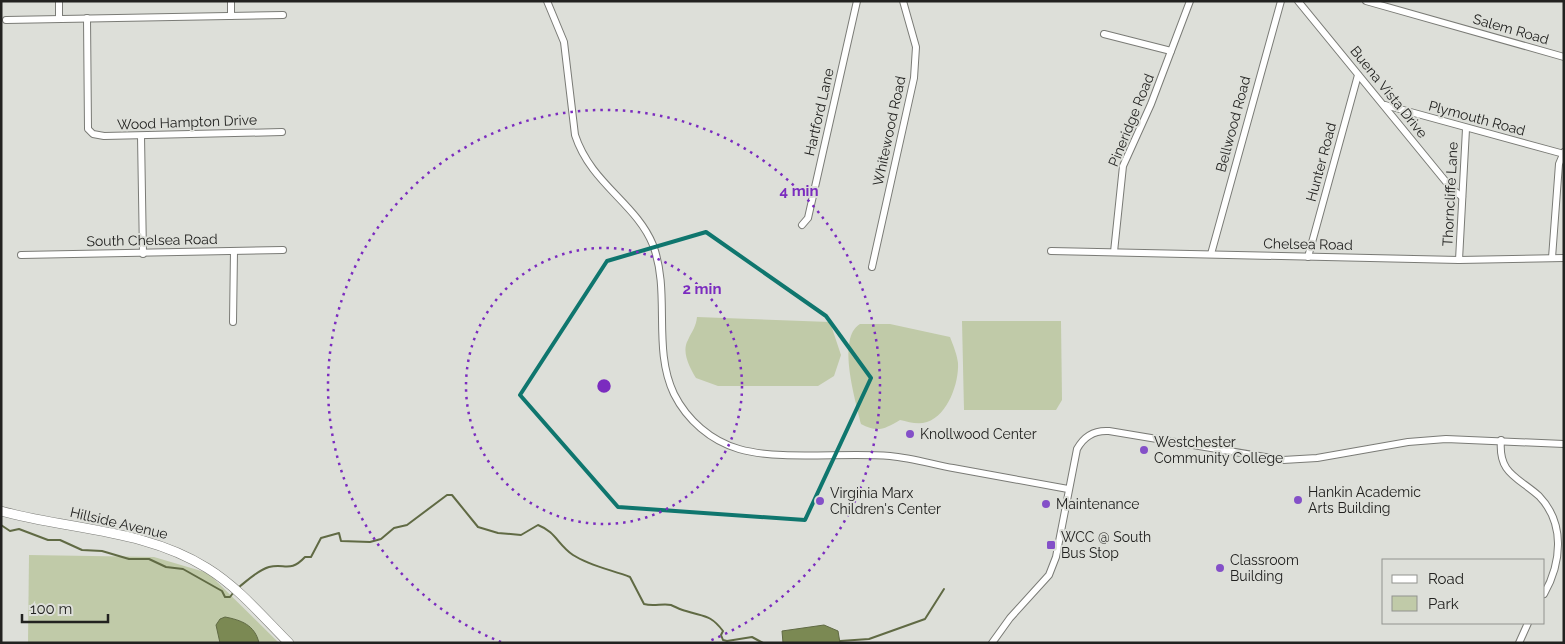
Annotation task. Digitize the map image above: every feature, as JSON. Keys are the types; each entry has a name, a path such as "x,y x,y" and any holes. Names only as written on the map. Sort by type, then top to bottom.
{"main road":[{"name":"Hillside Avenue","path":"1,511 146,542 189,558 234,589 288,643"}],"street":[{"path":"59,1 59,18"},
{"path":"231,1 231,16"},
{"path":"547,1 564,42 575,135 592,169 634,216 652,244 659,274 665,362 669,380 674,395 697,425 721,442 757,453 891,456 1068,489"},
{"name":"Hartford Lane","path":"802,225 808,218 857,1"},
{"name":"Whitewood Road","path":"872,267 914,78 916,47 903,1"},
{"name":"Pineridge Road","path":"1114,252 1123,166 1190,1"},
{"name":"Bellwood Road","path":"1211,254 1281,1"},
{"name":"Buena Vista Drive","path":"1298,1 1451,188 1462,197"},
{"name":"Salem Road","path":"1366,1 1564,57"},
{"path":"1397,10 1399,1"},
{"path":"6,20 283,15"},
{"name":"Wood Hampton Drive","path":"87,18 88,129 93,134 104,136 141,136 282,132"},
{"path":"1104,34 1171,51"},
{"name":"Hunter Road","path":"1308,256 1358,74"},
{"name":"Plymouth Road","path":"1385,105 1466,129 1563,153"},
{"name":"Thorncliffe Lane","path":"1459,260 1466,129"},
{"path":"141,136 143,254"},
{"path":"1552,258 1563,153"},
{"name":"South Chelsea Road","path":"21,255 283,250"},
{"path":"233,322 234,251"},
{"name":"Chelsea Road","path":"1051,251 1459,260 1564,258"},
{"path":"992,643 1010,618 1050,575 1056,557 1074,460 1081,442 1094,432 1101,431 1283,460 1316,458 1431,440 1501,440 1564,444"},
{"path":"1501,440 1501,459 1504,466 1510,474 1545,502 1557,523 1561,544 1560,556 1552,580 1545,592"},
{"path":"1519,643 1528,624"}],"highlighted area":[{"path":"706,232 826,316 871,378 805,520 618,507 520,395 607,261"}],"green space":[{"path":"697,317 830,322 841,355 834,376 818,386 718,386 696,378 687,360 685,350"},
{"path":"962,321 1061,321 1062,400 1056,410 964,410"},
{"path":"860,324 890,324 950,337 958,363 957,380 951,397 941,413 927,422 914,423 900,420 881,429 861,424 852,386 848,356 849,342 853,331"},
{"path":"29,555 154,557 208,573 279,643 28,643"}],"shaded area":[{"path":"225,617 247,624 254,632 259,643 220,643 216,625 220,619"},
{"path":"824,625 838,631 840,643 783,643 782,631"}],"waterway":[{"path":"239,587 265,568 291,566 300,562 305,557 311,557 321,538 339,533 341,541 370,542 381,539 394,528 407,525 447,495 452,495 478,527 498,533 521,535 538,525 549,531 568,551 580,559 630,577 644,604 671,605 706,617 723,631 721,635 723,640 752,637 763,643"},
{"path":"1,525 10,531 19,529 48,540 60,540 82,550 102,551 129,559 149,559 166,567 183,569 222,591 225,597 230,597 233,593"},
{"path":"840,641 869,639 925,619 944,589"}],"place":[{"name":"Knollwood Center","path":"910,434"},
{"name":"Westchester Community College","path":"1144,450"},
{"name":"Hankin Academic Arts Building","path":"1298,500"},
{"name":"Virginia Marx Children's Center","path":"820,501"},
{"name":"Maintenance","path":"1046,504"},
{"name":"WCC @ South Bus Stop","path":"1051,545"},
{"name":"Classroom Building","path":"1220,568"}]}
